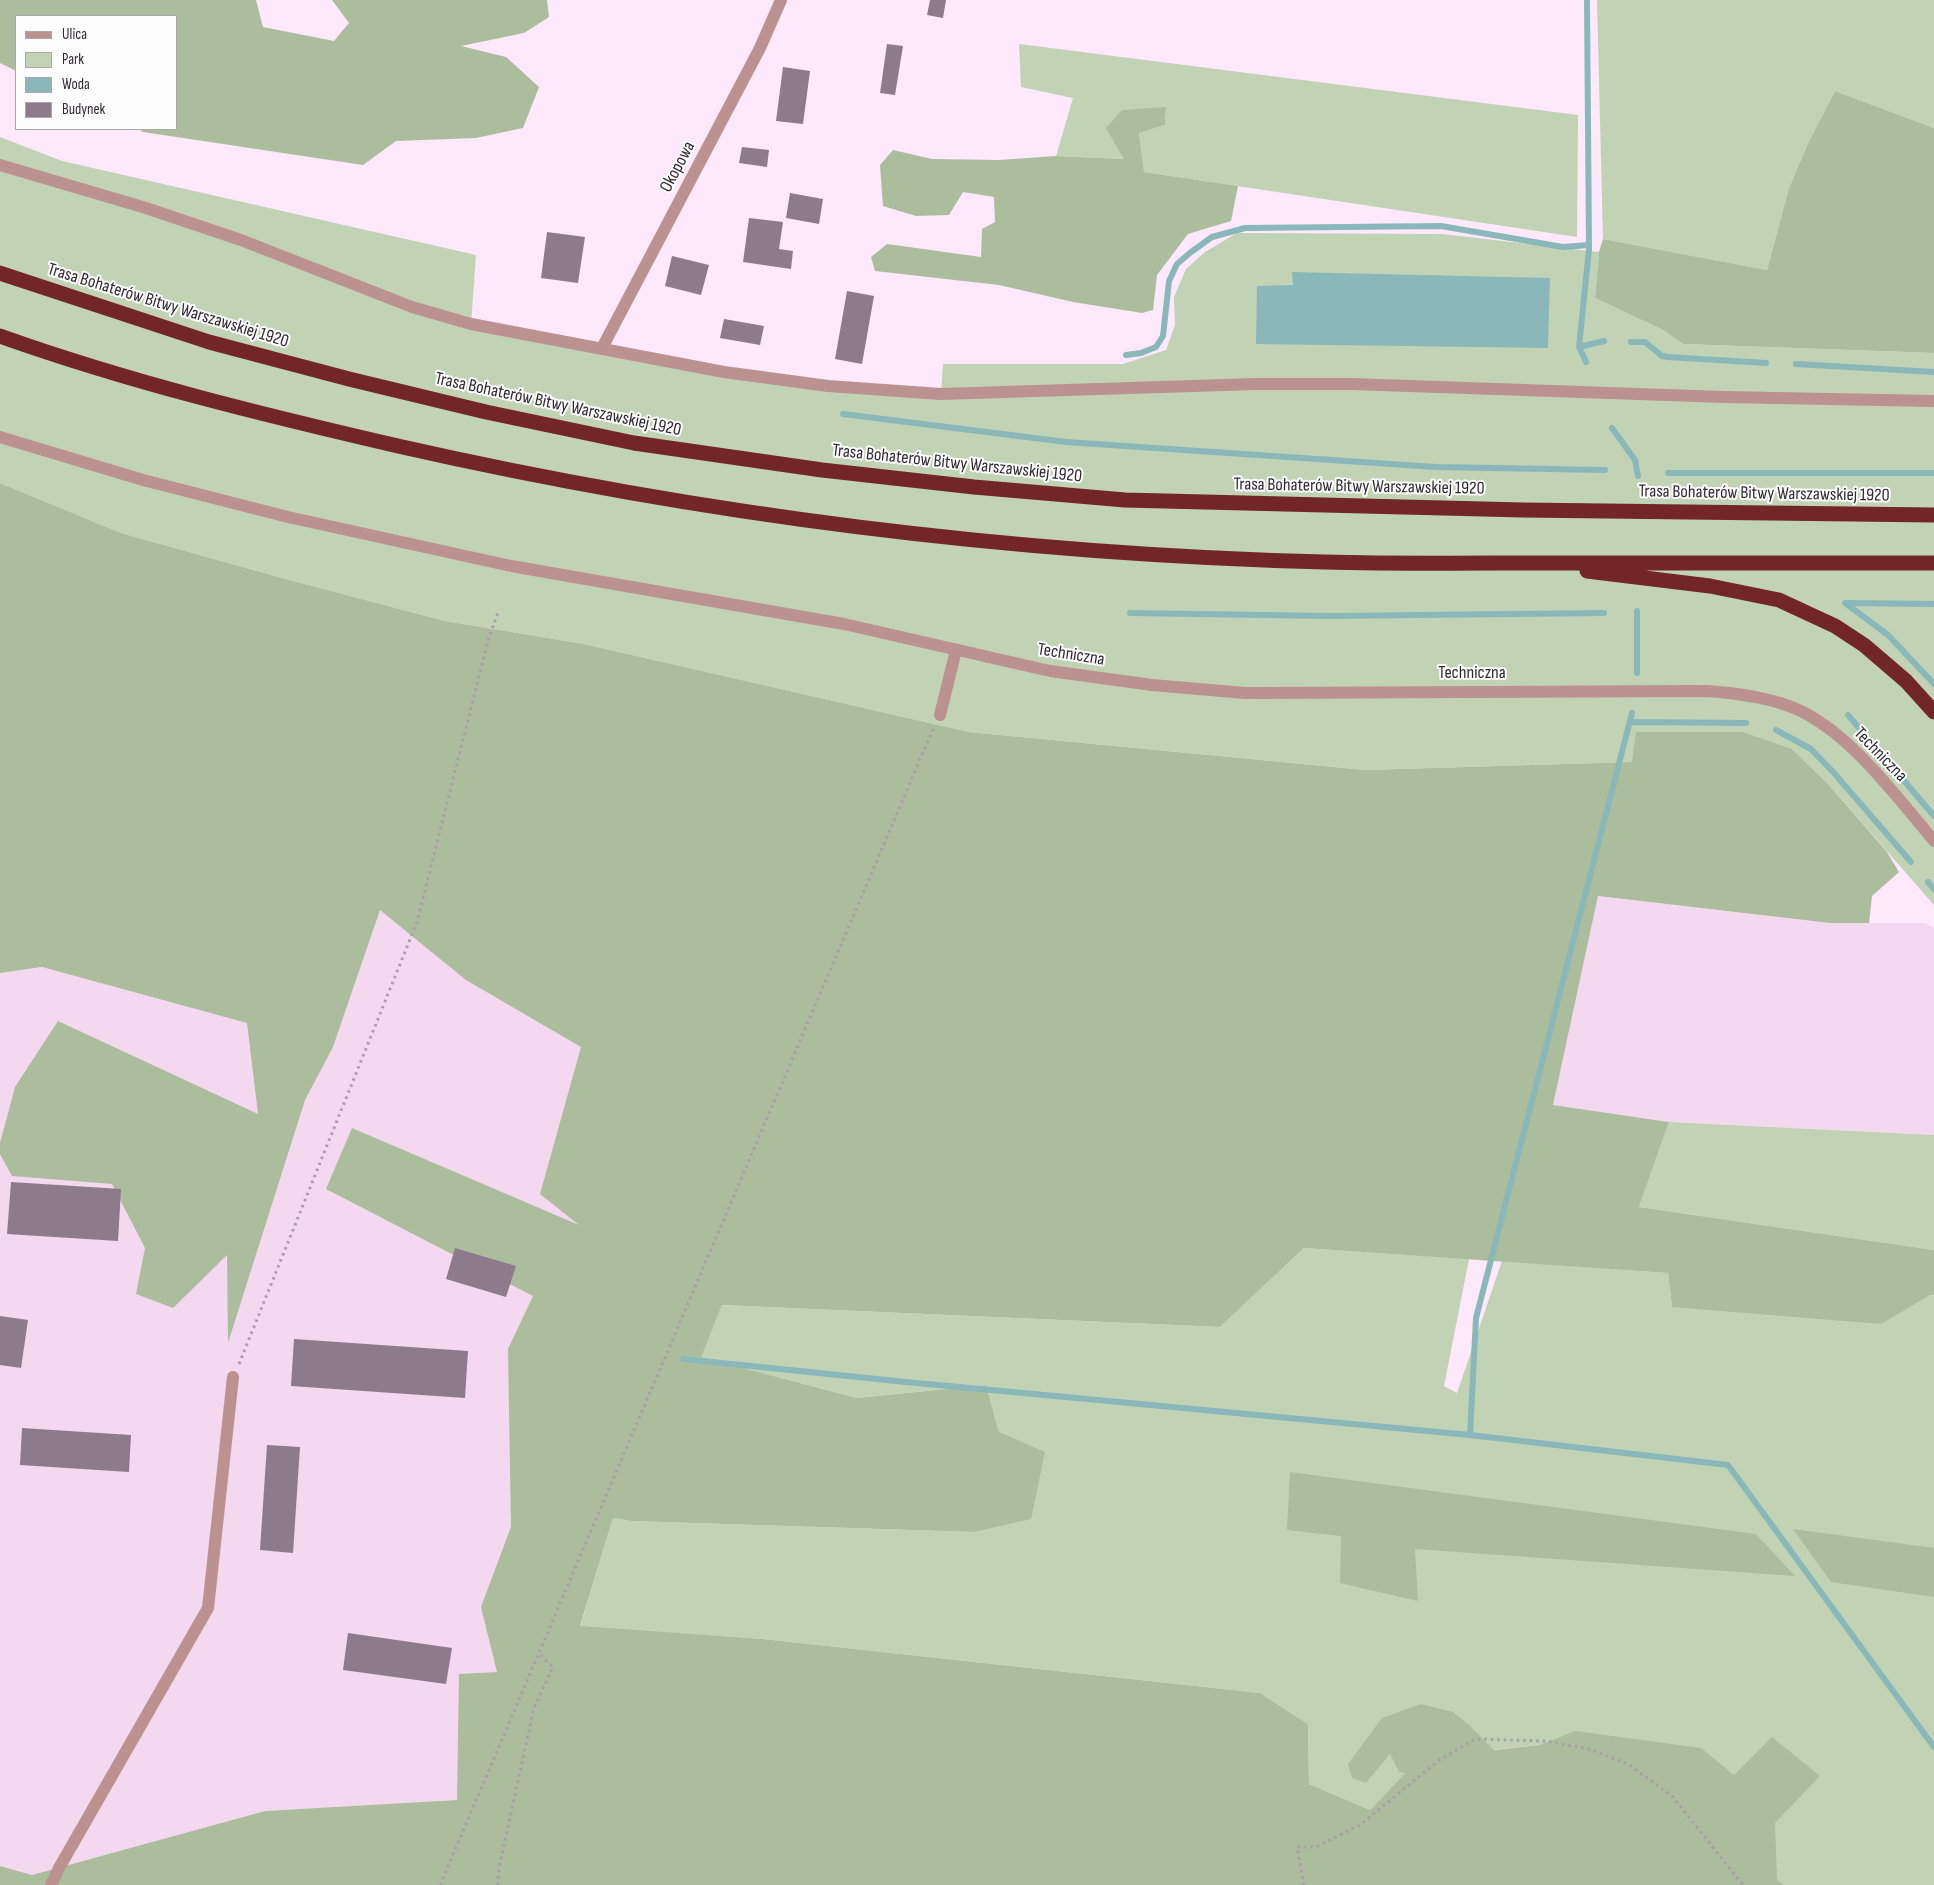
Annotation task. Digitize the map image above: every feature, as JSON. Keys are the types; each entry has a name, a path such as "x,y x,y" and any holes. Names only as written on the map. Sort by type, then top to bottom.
{"highway":[{"name":"Trasa Bohaterów Bitwy Warszawskiej 1920","path":"0,273 209,342 349,379 486,412 634,443 822,470 974,487 1125,500 1523,510 1934,515"},
{"path":"0,336 50,354 180,391 336,432 478,464 616,491 817,522 972,541 1132,553 1324,562 1934,563"},
{"path":"1521,563 1710,586 1778,600 1835,626 1864,645 1906,682 1934,712"}],"street":[{"name":"Okopowa","path":"602,348 760,48 781,0"},
{"path":"0,165 146,208 241,240 412,307 471,324 724,372 828,386 941,394 1256,384 1352,384 1724,398 1934,401"},
{"name":"Techniczna","path":"0,437 143,480 288,517 511,566 844,624 1068,673 1152,685 1245,693 1707,691 1763,698 1795,709 1816,721 1847,744 1864,760 1934,841"},
{"path":"940,714 956,650"},
{"path":"51,1885 208,1608 233,1377"}],"path":[{"path":"233,1377 417,922 489,637 499,610"},
{"path":"440,1885 940,714"},
{"path":"498,1885 499,1868 534,1708 553,1667 538,1654"},
{"path":"1304,1885 1297,1847 1316,1847 1360,1825 1438,1761 1475,1739 1546,1741 1589,1749 1628,1764 1672,1796 1743,1885"}],"shaded area":[{"path":"0,0 256,0 263,27 334,41 349,23 332,0 547,0 549,17 524,33 461,46 506,57 539,87 523,128 476,138 396,141 363,165 140,130 178,130 178,15 15,15 15,70 0,63"},
{"path":"1835,91 1934,128 1934,353 1683,344 1663,330 1595,298 1599,252 1603,239 1767,270 1789,188 1809,141"},
{"path":"1166,107 1165,125 1139,133 1144,172 1238,186 1231,221 1188,234 1157,275 1153,310 1142,313 1073,302 999,285 875,271 871,257 887,244 981,257 982,229 995,222 994,197 963,192 949,215 916,216 883,206 880,165 893,150 932,159 999,160 1056,156 1124,159 1106,128 1122,110"},
{"path":"0,483 121,533 445,621 584,644 969,732 1365,770 1632,762 1636,732 1742,732 1792,749 1828,784 1887,852 1899,872 1872,896 1869,923 1830,923 1598,896 1553,1105 1669,1122 1639,1207 1934,1250 1934,1295 1930,1295 1881,1324 1672,1307 1668,1273 1304,1248 1220,1327 722,1305 701,1357 857,1398 986,1385 999,1432 1045,1452 1031,1519 974,1532 631,1521 613,1518 580,1626 763,1639 1260,1693 1308,1724 1309,1784 1370,1810 1405,1773 1399,1772 1390,1754 1366,1783 1352,1778 1348,1764 1382,1718 1421,1704 1453,1712 1494,1750 1540,1745 1575,1731 1701,1748 1734,1775 1772,1737 1820,1776 1775,1823 1777,1880 1784,1885 0,1885 0,1866 32,1875 265,1811 457,1800 459,1674 497,1672 481,1607 511,1527 508,1349 533,1296 326,1189 352,1128 579,1225 540,1194 581,1047 466,980 380,910 333,1047 305,1100 228,1343 227,1255 173,1308 136,1294 145,1248 112,1184 12,1176 0,1154 0,1143 15,1087 58,1021 258,1114 247,1023 42,967 0,973"},
{"path":"1598,896 1830,923 1925,923 1934,928 1934,1135 1669,1122 1553,1105"},
{"path":"380,909 791,1029 457,1800 265,1811 32,1875 0,1866 0,973 42,967 333,1046"},
{"path":"1290,1472 1756,1534 1795,1576 1415,1549 1418,1601 1340,1583 1341,1536 1287,1530"},
{"path":"1793,1529 1934,1548 1934,1597 1831,1582"}],"green space":[{"path":"1597,0 1934,0 1934,128 1835,91 1809,141 1789,188 1767,270 1603,239"},
{"path":"1019,44 1578,115 1577,237 1144,172 1139,133 1165,125 1166,108 1122,110 1124,159 1056,156 1073,98 1021,87"},
{"path":"0,137 62,161 476,255 471,324 724,372 941,393 943,364 1123,364 1166,350 1175,325 1174,297 1186,269 1205,252 1237,233 1442,234 1599,252 1595,298 1663,330 1683,344 1934,353 1934,905 1828,784 1792,749 1632,762 1365,770 969,732 584,644 445,621 121,533 0,483"},
{"path":"1669,1122 1934,1135 1934,1250 1639,1207"},
{"path":"1304,1248 1469,1259 1444,1386 1457,1393 1502,1261 1668,1273 1672,1307 1934,1295 1934,1885 1715,1885 1540,1745 1459,1753 1405,1773 1370,1810 1309,1784 1308,1724 1260,1693 763,1639 580,1627 613,1518 631,1521 974,1532 1031,1518 999,1432 986,1385 857,1398 700,1357 722,1305 1220,1327"}],"water":[{"path":"1292,272 1550,278 1548,348 1256,344 1257,286 1293,285"}],"building":[{"path":"930,0 946,0 943,18 927,15"},
{"path":"887,44 903,46 895,95 880,93"},
{"path":"783,67 810,71 803,124 776,121"},
{"path":"742,147 769,150 767,167 739,163"},
{"path":"790,193 823,199 819,224 786,218"},
{"path":"749,218 783,222 779,249 793,251 791,269 743,262"},
{"path":"547,232 585,237 578,283 541,278"},
{"path":"672,256 709,265 701,295 665,286"},
{"path":"847,291 874,296 862,364 835,359"},
{"path":"724,319 764,326 760,345 720,338"},
{"path":"11,1182 121,1189 118,1241 7,1234"},
{"path":"455,1248 516,1266 506,1297 446,1279"},
{"path":"0,1316 28,1320 21,1368 0,1365"},
{"path":"294,1339 468,1351 465,1398 291,1386"},
{"path":"22,1428 131,1435 129,1472 20,1465"},
{"path":"267,1445 300,1447 293,1553 260,1550"},
{"path":"348,1633 452,1648 446,1684 343,1670"}],"waterway":[{"path":"1586,362 1579,347 1589,249 1587,0"},
{"path":"1126,355 1141,353 1156,347 1163,336 1169,281 1177,264 1212,237 1245,228 1441,226 1563,247 1589,245"},
{"path":"1579,347 1604,341"},
{"path":"1631,342 1645,342 1662,356 1668,357 1766,363"},
{"path":"1796,364 1934,372"},
{"path":"843,414 1066,442 1435,467 1605,470"},
{"path":"1612,428 1635,460 1638,476"},
{"path":"1668,473 1934,473"},
{"path":"1934,604 1845,603 1888,635 1934,684"},
{"path":"1637,611 1637,673"},
{"path":"1130,613 1330,616 1604,613"},
{"path":"1470,1435 1476,1318 1632,713"},
{"path":"1848,715 1934,816"},
{"path":"1631,722 1746,723"},
{"path":"1776,730 1811,749 1911,862"},
{"path":"1928,882 1934,889"},
{"path":"683,1359 1470,1435 1728,1465 1934,1747"}]}
